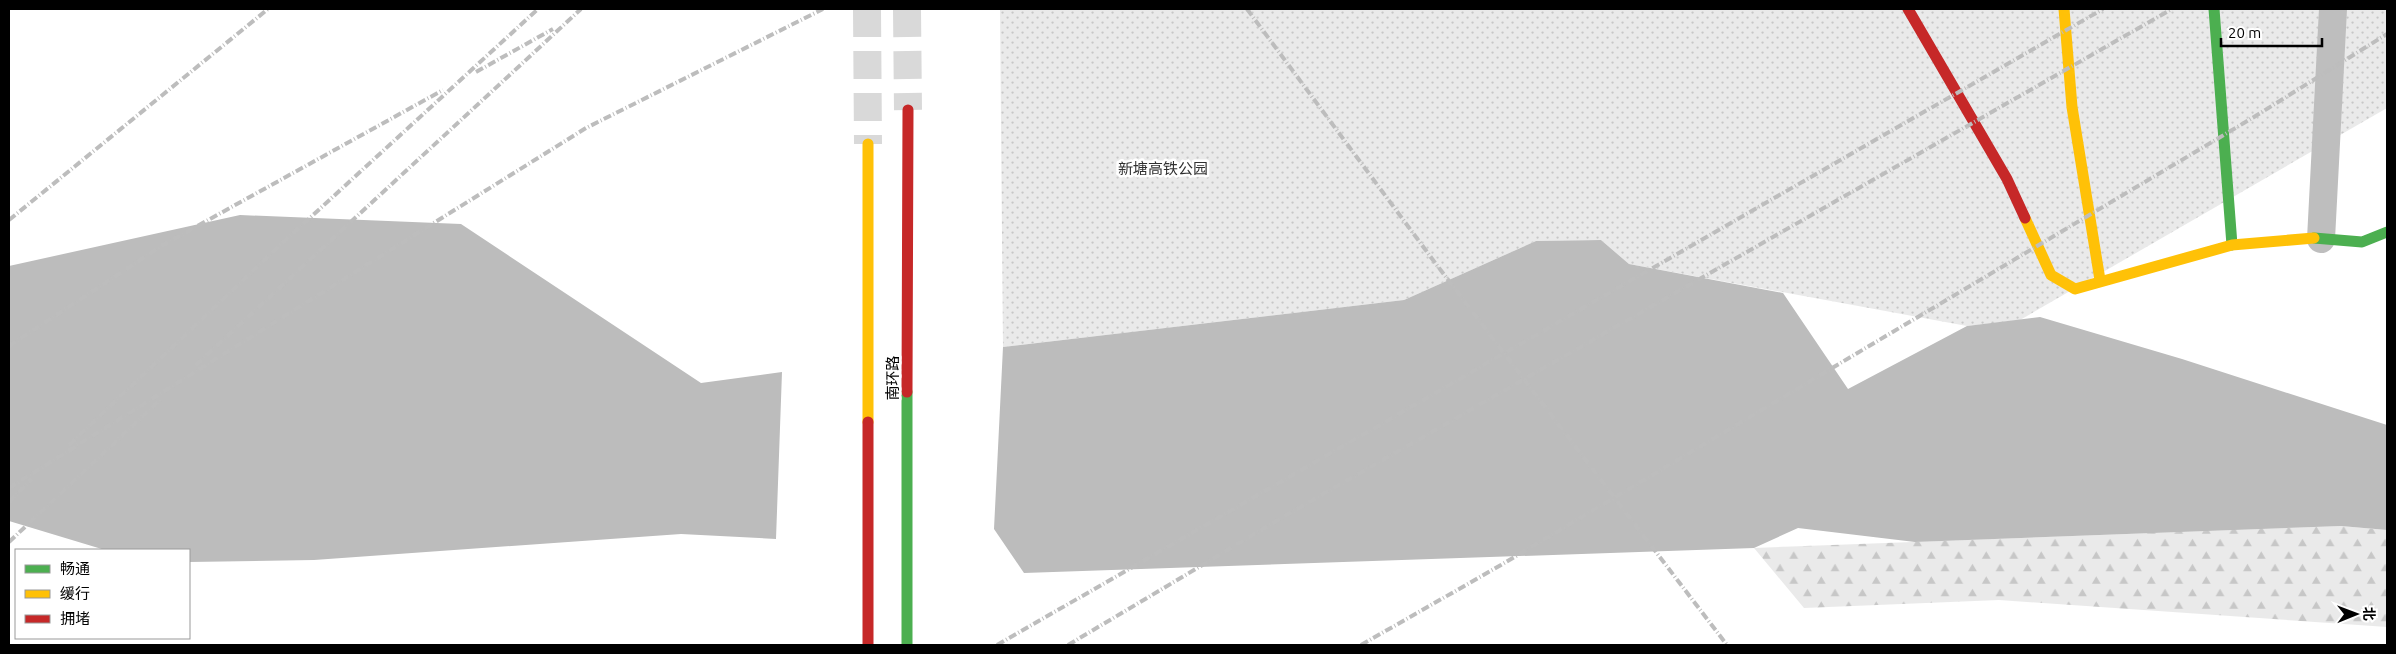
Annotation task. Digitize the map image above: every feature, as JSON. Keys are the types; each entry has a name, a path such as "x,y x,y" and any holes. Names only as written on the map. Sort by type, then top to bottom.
{"street":[{"path":"1908,9 2007,179 2051,274 2075,289 2100,280 2232,246 2321,238 2362,242 2387,232"},
{"path":"2064,9 2072,107 2100,280"},
{"path":"2214,9 2216,57 2232,246"},
{"path":"2321,238 2333,9"},
{"name":"南环路","path":"907,645 908,110"},
{"name":"南环路","path":"868,144 868,645"}],"green space":[{"name":"新塘高铁公园","path":"1000,9 2387,9 2387,108 2020,320 1967,326 1629,264 1601,240 1536,241 1404,300 1003,347"},
{"path":"2341,526 2387,530 2387,627 1999,600 1804,608 1754,548"}],"shaded area":[{"path":"240,215 461,224 701,383 782,372 776,539 681,534 314,560 190,562 190,549 102,549 9,521 9,266"},
{"path":"1601,240 1629,264 1783,293 1848,389 1967,326 2040,317 2182,359 2387,425 2387,530 2341,526 1915,542 1798,528 1754,548 1024,573 994,529 1003,347 1404,300 1536,241"}],"tunnel":[{"path":"867,9 868,144"},
{"path":"907,9 908,110"}],"railway":[{"path":"9,220 268,9"},
{"path":"69,445 277,248 538,9"},
{"path":"196,365 581,9"},
{"path":"9,488 586,128 823,9"},
{"path":"1247,9 1436,264 1727,645"},
{"path":"997,645 2103,9"},
{"path":"1068,645 1283,517 2172,9"},
{"path":"476,72 553,29"},
{"path":"1361,645 1501,565 2254,117 2387,34"},
{"path":"9,346 163,245 443,90"},
{"path":"9,542 160,400"},
{"path":"9,502 32,479"}],"traffic: fast":[{"path":"2214,9 2232,245"},
{"path":"2314,238 2362,242 2387,232"},
{"path":"907,392 907,645"}],"traffic: slow":[{"path":"2064,9 2072,107 2100,280"},
{"path":"868,144 868,422"},
{"path":"2025,218 2051,275 2075,289 2232,245 2314,238"}],"traffic: jam":[{"path":"1908,9 2007,179 2025,218"},
{"path":"907,392 908,110"},
{"path":"868,422 868,645"}]}
